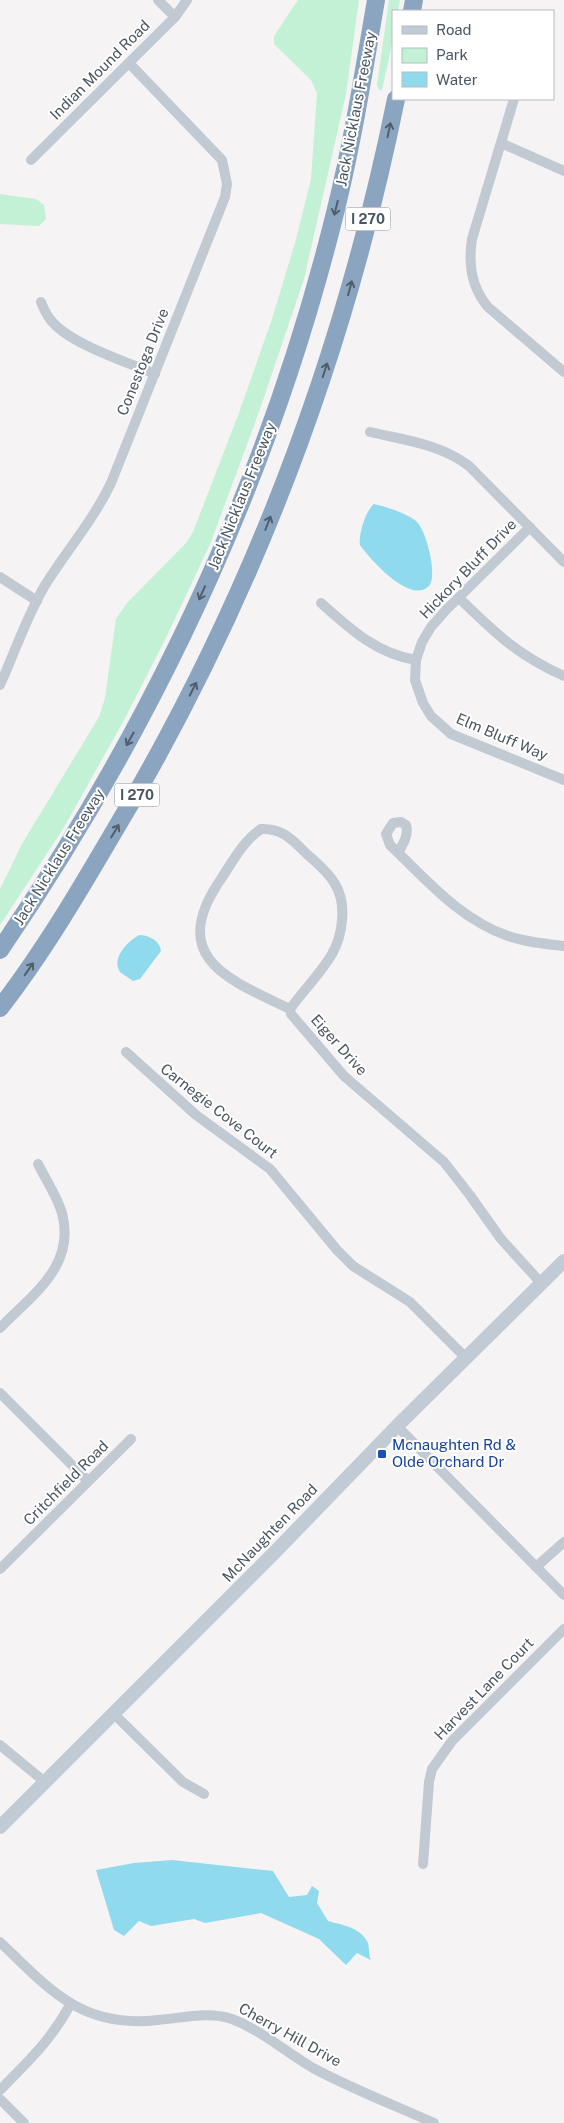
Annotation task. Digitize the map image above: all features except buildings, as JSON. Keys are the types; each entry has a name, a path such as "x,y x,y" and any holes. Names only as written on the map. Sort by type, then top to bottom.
{"highway":[{"name":"Jack Nicklaus Freeway","path":"0,950 69,845 146,709 190,620 250,481 298,345 326,246 359,101 376,0"},
{"name":"I 270","path":"0,1008 58,926 138,792 216,645 251,568 302,437 331,351 378,179 396,100"}],"street":[{"path":"158,0 175,17"},
{"name":"Indian Mound Road","path":"31,160 175,17 187,0"},
{"name":"Conestoga Drive","path":"0,685 37,601 65,555 100,506 155,374 222,204 227,184 222,160 213,149 128,63"},
{"path":"514,100 472,238 470,256 472,276 480,298 488,307 564,372"},
{"path":"502,143 564,170"},
{"path":"40,302 50,320 66,334 88,346 155,374"},
{"path":"370,432 437,448 456,456 469,466 564,562"},
{"name":"Hickory Bluff Drive","path":"416,660 422,642 431,627 530,526"},
{"path":"0,577 37,601"},
{"path":"459,598 511,647 540,665 564,676"},
{"path":"321,603 370,644 401,658 416,660"},
{"name":"Elm Bluff Way","path":"416,660 415,680 423,703 440,726 468,742 564,780"},
{"name":"Eiger Drive","path":"290,1009 332,954 342,918 341,901 335,884 320,867 281,831 267,829 257,832 244,845 208,898 199,924 200,936 211,962 221,974 290,1009 291,1014 344,1076 444,1162 501,1239 541,1283"},
{"path":"398,853 447,900 490,928 530,942 564,946"},
{"name":"Carnegie Cove Court","path":"126,1052 196,1115 270,1169 337,1250 353,1266 410,1302 466,1358"},
{"path":"0,1328 54,1272 65,1245 65,1230 61,1211 38,1164"},
{"name":"McNaughten Road","path":"0,1827 276,1552 397,1426 564,1260"},
{"path":"0,1393 88,1481"},
{"path":"397,1426 564,1595"},
{"name":"Critchfield Road","path":"0,1569 131,1439"},
{"path":"536,1567 564,1542"},
{"name":"Harvest Lane Court","path":"423,1864 429,1782 432,1769 452,1741 564,1629"},
{"path":"114,1714 183,1782 204,1794"},
{"path":"0,1745 45,1782"},
{"name":"Cherry Hill Drive","path":"0,1942 56,1995 70,2005 96,2016 118,2021 140,2022 208,2014 234,2020 314,2068 434,2123"},
{"path":"0,2090 42,2048 70,2005"},
{"path":"0,2099 24,2123"}],"green space":[{"path":"298,0 359,0 346,94 304,279 259,412 211,542 165,640 123,722 63,829 0,925 0,889 22,844 99,717 105,698 116,619 127,603 186,543 193,532 239,413 272,319 295,243 311,179 317,93 311,80 274,44 274,36"},
{"path":"389,0 400,0 398,10 392,10 392,44 382,90 379,90 377,85"},
{"path":"0,194 36,199 44,205 46,219 39,226 0,224"}],"water":[{"path":"374,504 407,515 420,526 430,553 432,573 429,586 421,590 412,590 401,585 381,569 360,545 363,523"},
{"path":"139,935 153,939 159,944 161,951 140,979 133,981 120,972 117,961 125,946"},
{"path":"172,1860 273,1871 289,1897 307,1895 312,1886 319,1891 317,1903 328,1921 350,1927 364,1936 368,1943 371,1960 357,1953 346,1965 319,1939 261,1913 205,1923 194,1919 151,1926 139,1921 124,1936 114,1930 96,1870 134,1863"}],"place":[{"name":"Mcnaughten Rd & Olde Orchard Dr","path":"382,1454"}]}
